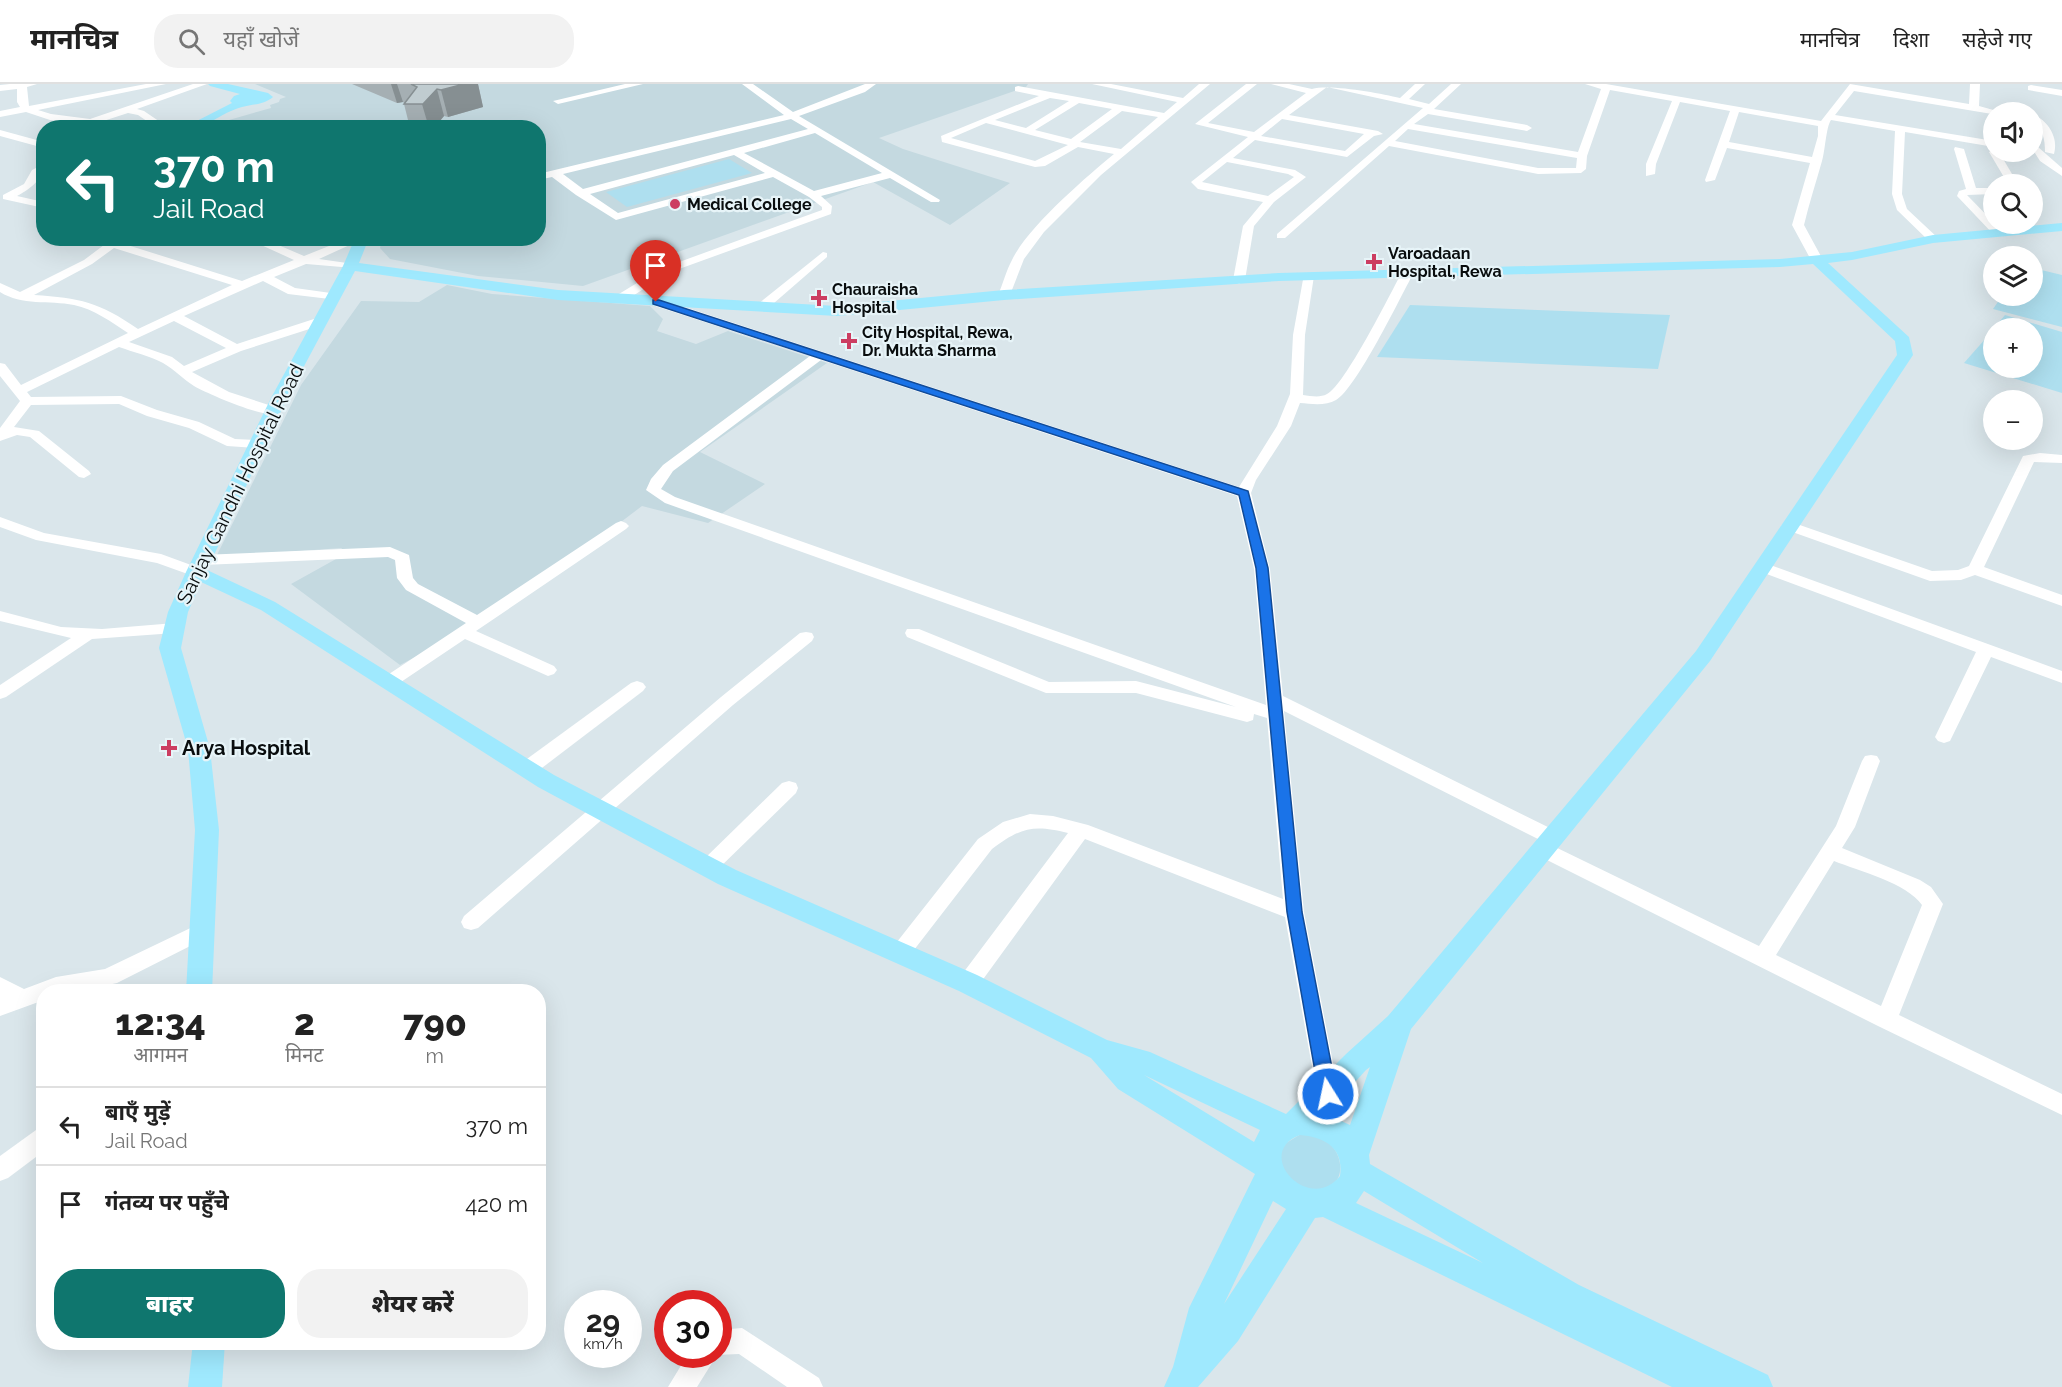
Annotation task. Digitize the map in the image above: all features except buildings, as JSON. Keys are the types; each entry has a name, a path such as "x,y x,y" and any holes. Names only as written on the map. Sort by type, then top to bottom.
{"main road":[{"path":"206,120 241,104 259,102 267,97 213,84"},
{"path":"2043,229 2062,227"},
{"path":"350,266 558,295 837,311 1004,295 1308,276 1779,263 1852,256 1933,239 1987,234"},
{"name":"Sanjay Gandhi Hospital Road","path":"200,984 207,830 199,749 170,648 178,612 199,566 273,411 350,266 358,246"},
{"path":"1852,256 1850,273 1857,296"},
{"path":"1185,1379 1200,1319 1268,1170 1265,1153 1268,1143 1328,1094 1356,1062 1398,1024 1703,656 1905,355 1903,340 1817,260"},
{"path":"199,566 268,606 527,769 708,867 968,983 1101,1050 1140,1060 1292,1125 1326,1127 1338,1134 1355,1163 1568,1296 1756,1387"},
{"path":"1185,1379 1226,1330 1317,1203 1347,1191 1354,1182 1355,1163 1398,1024"},
{"path":"1101,1050 1128,1080 1268,1170 1286,1193 1317,1203 1708,1387"},
{"path":"205,1387 207,1350"}],"street":[{"path":"26,84 21,91 22,102 26,109 50,117 72,120"},
{"path":"0,88 26,84"},
{"path":"0,114 161,84"},
{"path":"93,120 202,84"},
{"path":"583,84 597,93"},
{"path":"558,101 638,84"},
{"path":"747,84 791,115 935,200"},
{"path":"546,175 791,115 862,90 871,84"},
{"path":"1101,84 1185,100"},
{"path":"1138,92 1149,84"},
{"path":"1004,295 1024,249 1097,173 1205,84"},
{"path":"1252,84 1200,124 1347,154 1372,133"},
{"path":"1276,84 1314,92"},
{"path":"1270,200 1196,184 1254,136 1325,84 1428,109 1527,129"},
{"path":"1281,236 1456,84"},
{"path":"1590,84 1736,108 1983,142"},
{"path":"1650,94 1655,84"},
{"path":"1842,84 1983,110"},
{"path":"1974,108 1975,84"},
{"path":"1405,86 1418,86"},
{"path":"1402,101 1418,86"},
{"path":"1817,260 1798,225 1817,161 1826,120 1843,107 1854,86"},
{"path":"2030,99 2031,86 2062,93"},
{"path":"1280,116 1372,133 1392,140 1545,172 1577,171 1581,169 1582,156 1612,87"},
{"path":"1018,89 1166,116"},
{"path":"1049,95 946,136 946,140 1041,164 1075,144 1120,108"},
{"path":"1650,174 1651,164 1677,99"},
{"path":"1027,131 1076,100"},
{"path":"1710,180 1736,108"},
{"path":"129,110 141,113 152,120"},
{"path":"985,120 1075,144 1123,152"},
{"path":"1406,126 1582,156"},
{"path":"1900,129 1896,194 1902,210 1909,219 1933,239"},
{"path":"580,192 817,130"},
{"path":"2043,132 2050,152"},
{"path":"0,133 36,143"},
{"path":"1723,144 1817,161"},
{"path":"1959,149 1972,191"},
{"path":"2043,151 2062,154"},
{"path":"618,300 664,271 827,212 827,206 813,195 735,152"},
{"path":"2043,158 2062,173"},
{"path":"1225,159 1291,172 1301,177 1270,200 1249,226 1239,280"},
{"path":"2,199 28,186 36,172"},
{"path":"554,173 616,217 772,174"},
{"path":"813,195 891,174"},
{"path":"1983,191 1963,193 1962,196 1983,218"},
{"path":"2,199 36,204"},
{"path":"11,296 88,262 109,246"},
{"path":"130,246 243,285"},
{"path":"270,246 303,260 350,266"},
{"path":"1,435 23,395 118,343 174,316 263,276 340,246"},
{"path":"762,307 824,255"},
{"path":"1295,398 1323,400 1332,398 1337,393 1363,356 1407,273"},
{"path":"263,276 292,291 334,297"},
{"path":"1308,276 1299,335 1295,398 1284,426 1249,480 1244,493 1262,568 1294,912 1328,1094"},
{"path":"0,287 11,296 83,304 112,316 137,334"},
{"path":"656,302 1244,493"},
{"path":"174,316 236,348"},
{"path":"183,371 236,348 321,321"},
{"path":"118,343 167,360 183,371 187,377 250,405 273,411"},
{"path":"818,356 668,468 658,479 653,490 670,500 1276,712 1547,843 1762,959 2062,1105"},
{"path":"0,367 23,395 122,400 152,413 194,425 232,443 257,444"},
{"path":"1,435 17,430 34,434 84,474"},
{"path":"1975,569 2028,459 2040,457 2062,459"},
{"path":"0,522 41,537 199,566 390,552 403,558 405,578 412,587 470,627 548,670"},
{"path":"389,682 621,526"},
{"path":"1790,526 1930,576 1960,575 1975,569 2062,600"},
{"path":"1762,567 2062,677"},
{"path":"0,616 61,632 89,633 175,628"},
{"path":"0,693 89,633"},
{"path":"913,633 1046,687 1068,690 1119,685 1276,712"},
{"path":"471,922 600,809 806,637"},
{"path":"1944,737 1986,649"},
{"path":"527,769 637,687"},
{"path":"1762,959 1845,827 1871,761"},
{"path":"708,867 789,788"},
{"path":"900,953 985,844 1010,826 1033,819 1047,820 1080,830 1294,912"},
{"path":"968,983 1080,830"},
{"path":"1830,851 1913,885 1924,892 1932,904 1886,1020"},
{"path":"68,984 109,977 203,930"},
{"path":"0,986 23,999"},
{"path":"0,1007 36,994"},
{"path":"0,1170 36,1143"},
{"path":"732,1342 742,1341 810,1387"},
{"path":"681,1387 694,1368"}],"shaded area":[{"name":"Medical College","path":"255,84 1028,84 1026,87 879,138 903,149 1010,183 950,225 873,182 583,286 478,276 390,259 380,248 380,246 546,246 546,120 229,120 271,108 270,105 286,97"},
{"path":"729,159 752,173 627,207 606,192"},
{"path":"2043,270 2062,275 2062,327 2043,322 2043,318 2028,318 1993,309 1995,306 2043,306"},
{"path":"447,285 492,294 650,306 663,319 657,331 696,344 728,331 827,363 700,452 765,484 708,523 642,506 506,609 400,665 291,584 336,559 342,548 216,557 301,385 361,301 419,302"},
{"path":"1410,305 1670,315 1658,369 1377,357"},
{"path":"2043,326 2062,332 2062,393 2013,378 2043,378"},
{"path":"1983,341 1983,369 1964,363"},
{"path":"1301,1134 1321,1138 1335,1150 1338,1155 1340,1173 1335,1183 1323,1189 1311,1191 1282,1176 1278,1148"}],"place":[{"name":"Medical College","path":"675,204"},
{"name":"Varoadaan Hospital, Rewa","path":"1374,262"},
{"name":"Chauraisha Hospital","path":"819,298"},
{"name":"City Hospital, Rewa, Dr. Mukta Sharma","path":"849,341"},
{"name":"Arya Hospital","path":"169,748"}],"route":[{"path":"656,302 1244,493 1262,568 1294,912 1328,1094"}]}
